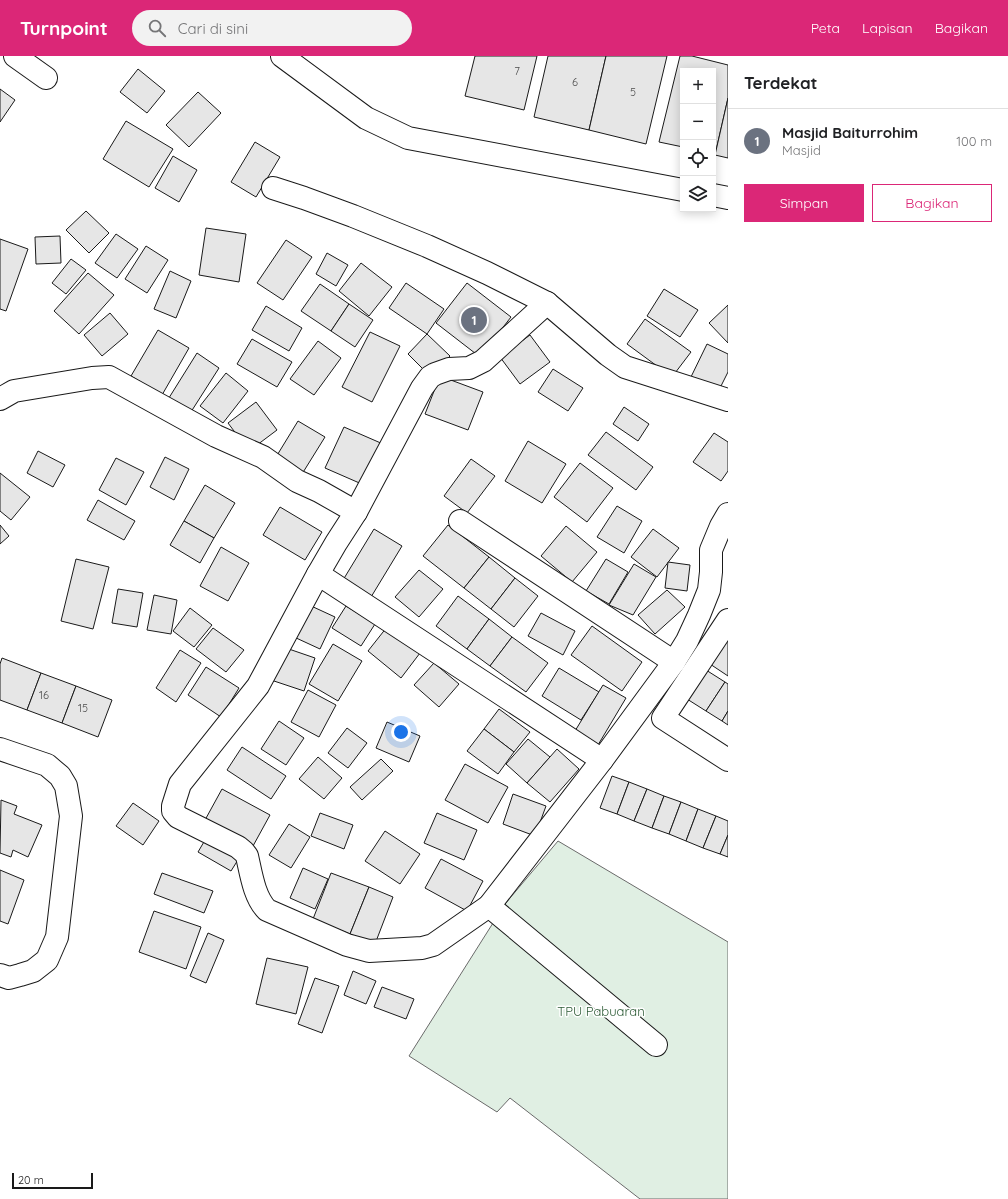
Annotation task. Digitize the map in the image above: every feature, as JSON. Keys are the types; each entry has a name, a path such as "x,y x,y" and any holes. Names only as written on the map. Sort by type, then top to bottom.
{"street":[{"path":"15,56 46,78"},
{"path":"282,56 366,118 408,138 680,189"},
{"path":"273,188 353,216 427,246 487,273 547,303 608,355 625,367 728,400"},
{"path":"716,196 728,198"},
{"path":"547,303 483,361 469,368 449,369 430,377 422,388 356,512 318,574 258,686 180,784 173,806 173,812 178,817 244,852 247,856 258,899 262,906 267,910 347,945 369,951 422,948 434,945 490,906 602,760 674,662 690,634 709,590 711,550 721,526 728,514"},
{"path":"0,399 14,391 92,378 109,377 216,436 263,457 297,481 319,491 356,512"},
{"path":"460,521 674,662"},
{"path":"318,574 602,760"},
{"path":"728,620 663,718 728,760"},
{"path":"0,749 47,765 60,776 66,786 71,816 57,937 47,960 33,971 9,978 0,975"},
{"path":"490,906 656,1045"}],"green space":[{"name":"TPU Pabuaran","path":"558,841 728,942 728,1199 640,1199 510,1098 497,1112 409,1056 505,904"}],"building":[{"path":"475,56 537,56 524,110 465,96"},
{"path":"548,56 606,56 589,130 534,117"},
{"path":"606,56 667,56 646,144 589,130"},
{"path":"680,56 692,56 728,65 728,98 716,151 716,68 680,68 680,146 659,142"},
{"path":"138,69 165,91 147,113 120,92"},
{"path":"0,89 15,100 0,122"},
{"path":"198,92 221,113 189,147 166,125"},
{"path":"728,98 728,158 716,155"},
{"path":"126,121 173,149 149,187 103,159"},
{"path":"255,142 280,157 256,197 231,182"},
{"path":"173,156 197,170 179,202 155,188"},
{"path":"86,211 109,233 89,253 66,230"},
{"path":"206,228 246,234 239,282 199,275"},
{"path":"116,234 138,249 117,278 95,263"},
{"path":"60,236 61,263 36,264 35,237"},
{"path":"0,239 28,249 6,311 0,309"},
{"path":"286,240 312,257 283,300 257,283"},
{"path":"146,246 168,260 147,293 125,279"},
{"path":"327,253 348,265 336,286 316,274"},
{"path":"71,259 86,270 66,294 52,283"},
{"path":"361,263 392,287 369,316 339,291"},
{"path":"170,271 191,281 176,318 154,309"},
{"path":"88,273 114,295 79,334 54,311"},
{"path":"406,283 444,309 427,334 389,308"},
{"path":"467,283 511,317 480,357 436,323"},
{"path":"320,284 349,304 331,331 301,311"},
{"path":"664,289 698,310 680,337 647,316"},
{"path":"349,304 373,320 355,347 331,331"},
{"path":"728,305 728,343 709,323"},
{"path":"266,306 302,328 289,351 252,330"},
{"path":"110,313 128,334 102,356 84,335"},
{"path":"645,319 691,352 672,377 627,344"},
{"path":"158,330 189,348 162,395 131,376"},
{"path":"370,332 400,346 372,402 342,387"},
{"path":"427,334 450,356 430,376 408,354"},
{"path":"530,335 550,362 520,384 500,357"},
{"path":"252,339 292,362 277,387 237,364"},
{"path":"318,341 341,358 314,395 290,379"},
{"path":"707,344 728,354 728,372 717,394 689,381"},
{"path":"197,353 219,368 189,415 167,401"},
{"path":"553,369 583,388 568,411 538,392"},
{"path":"226,373 248,391 223,423 200,406"},
{"path":"440,376 483,392 468,430 425,414"},
{"path":"256,402 277,430 249,451 228,423"},
{"path":"624,407 649,424 638,441 613,424"},
{"path":"298,421 325,437 302,474 276,457"},
{"path":"344,427 383,444 364,485 325,468"},
{"path":"606,432 653,467 636,490 588,455"},
{"path":"714,433 728,442 728,471 721,481 693,462"},
{"path":"528,441 566,464 542,503 505,481"},
{"path":"38,451 65,465 53,487 27,473"},
{"path":"165,457 189,469 174,500 150,487"},
{"path":"116,458 144,472 126,505 99,490"},
{"path":"471,459 495,476 467,513 444,496"},
{"path":"580,463 613,488 587,522 554,497"},
{"path":"0,473 30,497 11,520 0,511"},
{"path":"205,485 235,503 214,538 184,521"},
{"path":"98,500 135,521 124,540 87,520"},
{"path":"617,506 642,521 624,553 597,537"},
{"path":"280,507 322,532 305,560 263,535"},
{"path":"184,521 214,538 200,563 170,545"},
{"path":"0,525 9,536 0,544"},
{"path":"448,525 489,557 464,588 423,556"},
{"path":"566,526 597,552 572,582 541,556"},
{"path":"374,529 402,546 368,602 340,585"},
{"path":"653,529 679,548 657,577 631,557"},
{"path":"221,547 249,563 228,601 200,586"},
{"path":"489,557 515,578 491,609 464,588"},
{"path":"76,559 109,567 93,629 61,621"},
{"path":"606,559 628,572 609,604 586,591"},
{"path":"668,562 690,565 687,591 665,588"},
{"path":"634,564 656,577 633,615 609,605"},
{"path":"419,570 443,589 419,617 395,597"},
{"path":"515,578 538,596 514,627 491,609"},
{"path":"118,589 143,593 137,627 112,623"},
{"path":"667,590 685,607 655,634 638,615"},
{"path":"154,595 177,600 171,634 147,630"},
{"path":"458,596 489,619 467,649 436,626"},
{"path":"309,605 335,617 320,649 294,637"},
{"path":"346,606 375,624 361,646 332,628"},
{"path":"190,608 212,625 194,647 173,631"},
{"path":"541,613 575,631 563,655 528,636"},
{"path":"489,619 512,637 490,666 467,649"},
{"path":"592,626 642,662 622,691 571,655"},
{"path":"387,627 420,653 401,678 368,651"},
{"path":"213,628 244,650 226,672 196,649"},
{"path":"728,636 728,676 710,664"},
{"path":"512,637 548,663 526,692 490,666"},
{"path":"333,644 362,661 338,701 309,684"},
{"path":"283,647 315,658 304,691 271,680"},
{"path":"180,650 201,663 176,702 156,688"},
{"path":"2,658 41,673 27,710 0,700 0,664"},
{"path":"434,663 459,684 439,707 414,685"},
{"path":"206,667 239,688 221,717 188,695"},
{"path":"559,668 599,692 581,720 542,696"},
{"path":"706,670 725,682 706,711 687,699"},
{"path":"41,673 76,686 62,723 27,710"},
{"path":"725,682 728,684 728,711 722,721 706,711"},
{"path":"603,685 626,698 598,745 575,731"},
{"path":"76,686 112,700 98,737 62,723"},
{"path":"308,690 336,705 319,737 291,722"},
{"path":"499,709 530,732 514,752 484,729"},
{"path":"728,711 728,725 722,721"},
{"path":"279,721 304,738 286,765 261,749"},
{"path":"387,722 420,736 409,762 376,748"},
{"path":"347,728 367,743 348,768 328,753"},
{"path":"484,729 514,752 498,774 467,751"},
{"path":"528,739 550,757 527,783 506,764"},
{"path":"242,747 286,776 271,799 227,770"},
{"path":"557,749 579,769 550,802 527,783"},
{"path":"318,757 342,778 324,799 299,779"},
{"path":"381,759 393,771 362,800 350,787"},
{"path":"465,764 508,787 488,823 445,800"},
{"path":"612,776 629,782 617,814 600,808"},
{"path":"629,782 647,789 634,821 617,814"},
{"path":"222,789 270,815 253,846 205,820"},
{"path":"647,789 664,796 652,828 634,821"},
{"path":"513,794 546,806 535,836 503,824"},
{"path":"664,796 681,802 669,834 652,828"},
{"path":"1,800 17,806 14,814 42,825 28,857 13,850 11,857 0,853"},
{"path":"681,802 698,809 686,841 669,834"},
{"path":"133,803 159,821 143,845 116,826"},
{"path":"698,809 716,816 703,848 686,841"},
{"path":"320,813 353,825 344,849 311,836"},
{"path":"437,813 477,830 464,860 424,843"},
{"path":"716,816 728,821 728,835 720,854 703,848"},
{"path":"289,824 310,837 291,868 269,855"},
{"path":"385,831 420,854 400,884 365,861"},
{"path":"208,835 241,855 231,871 198,852"},
{"path":"728,835 728,857 720,854"},
{"path":"441,859 483,881 467,911 425,888"},
{"path":"303,868 328,879 315,909 290,898"},
{"path":"0,870 24,880 8,924 0,921"},
{"path":"162,873 213,891 204,913 154,894"},
{"path":"331,873 369,887 350,934 313,919"},
{"path":"369,887 393,897 375,944 350,934"},
{"path":"154,911 201,927 186,969 139,952"},
{"path":"208,933 224,940 206,983 190,976"},
{"path":"267,958 308,967 296,1014 256,1004"},
{"path":"353,971 376,981 366,1004 344,995"},
{"path":"315,978 339,986 322,1033 298,1024"},
{"path":"382,987 414,999 406,1019 374,1007"}],"place":[{"name":"Masjid Baiturrohim","path":"474,320"}]}
